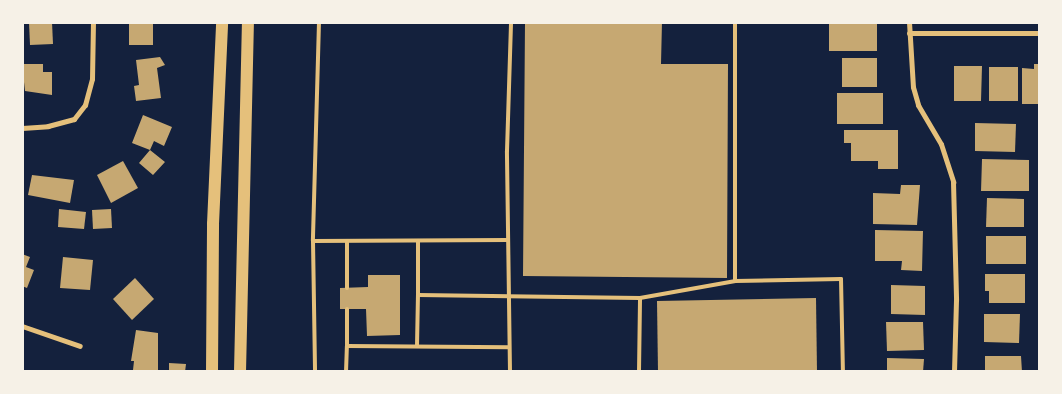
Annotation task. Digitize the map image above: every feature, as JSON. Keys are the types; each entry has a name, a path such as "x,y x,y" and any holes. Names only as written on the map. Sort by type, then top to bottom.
{"main road":[{"path":"212,372 213,224 222,22"},
{"path":"240,372 248,22"}],"street":[{"path":"22,128 48,126 74,119 85,105 92,79 93,22"},
{"path":"909,22 913,87 940,144 953,182 956,290 954,372"},
{"path":"909,33 1040,33"},
{"path":"22,326 80,346"}],"lane":[{"path":"315,372 313,242 319,22"},
{"path":"510,372 508,240 511,22"},
{"path":"735,22 735,282"},
{"path":"313,242 508,240"},
{"path":"347,241 347,288"},
{"path":"417,346 418,241"},
{"path":"418,295 640,298 735,282 841,279 843,372"},
{"path":"639,372 640,298"},
{"path":"346,372 347,309"},
{"path":"347,346 509,347"}],"building":[{"path":"29,22 52,22 53,44 30,45"},
{"path":"129,22 153,22 153,45 129,45"},
{"path":"525,22 662,22 661,64 728,64 727,278 523,276"},
{"path":"829,22 877,22 877,51 829,51"},
{"path":"160,57 165,65 157,68 161,98 136,101 134,86 139,85 136,60"},
{"path":"842,58 877,58 877,87 842,87"},
{"path":"22,64 43,64 43,72 52,72 52,95 25,91"},
{"path":"1034,64 1040,64 1040,104 1022,104 1022,68 1034,69"},
{"path":"954,66 982,66 981,101 954,101"},
{"path":"989,67 1018,67 1018,101 989,101"},
{"path":"837,93 883,93 883,124 837,124"},
{"path":"143,115 172,127 164,146 154,141 150,150 132,143"},
{"path":"975,123 1016,124 1015,152 975,151"},
{"path":"844,130 898,130 898,169 878,169 878,161 851,161 851,143 844,143"},
{"path":"150,150 165,162 153,175 139,163"},
{"path":"982,159 1029,160 1029,191 981,191"},
{"path":"123,161 138,188 111,203 97,175"},
{"path":"32,175 74,180 70,203 28,195"},
{"path":"901,185 920,185 917,225 873,224 873,193 900,194"},
{"path":"987,198 1024,199 1024,227 986,227"},
{"path":"59,209 86,212 84,229 58,227"},
{"path":"111,209 112,228 93,229 92,210"},
{"path":"875,230 923,231 922,271 901,270 902,261 875,261"},
{"path":"986,236 1026,236 1026,264 986,264"},
{"path":"22,254 30,257 26,267 34,270 27,288 22,286"},
{"path":"63,257 93,260 90,290 60,288"},
{"path":"985,274 1025,274 1025,303 989,303 989,291 985,291"},
{"path":"368,275 400,275 400,335 367,336 366,309 340,309 340,288 368,287"},
{"path":"135,278 154,299 132,320 113,299"},
{"path":"891,285 925,286 925,315 891,314"},
{"path":"816,298 817,372 658,372 657,301"},
{"path":"984,314 1020,314 1019,343 984,342"},
{"path":"886,322 923,322 924,350 887,351"},
{"path":"136,330 158,333 158,372 133,370 134,361 131,361"},
{"path":"985,356 1021,356 1022,372 985,372"},
{"path":"887,358 924,359 923,372 887,372"},
{"path":"169,363 186,364 185,372 169,372"}]}
